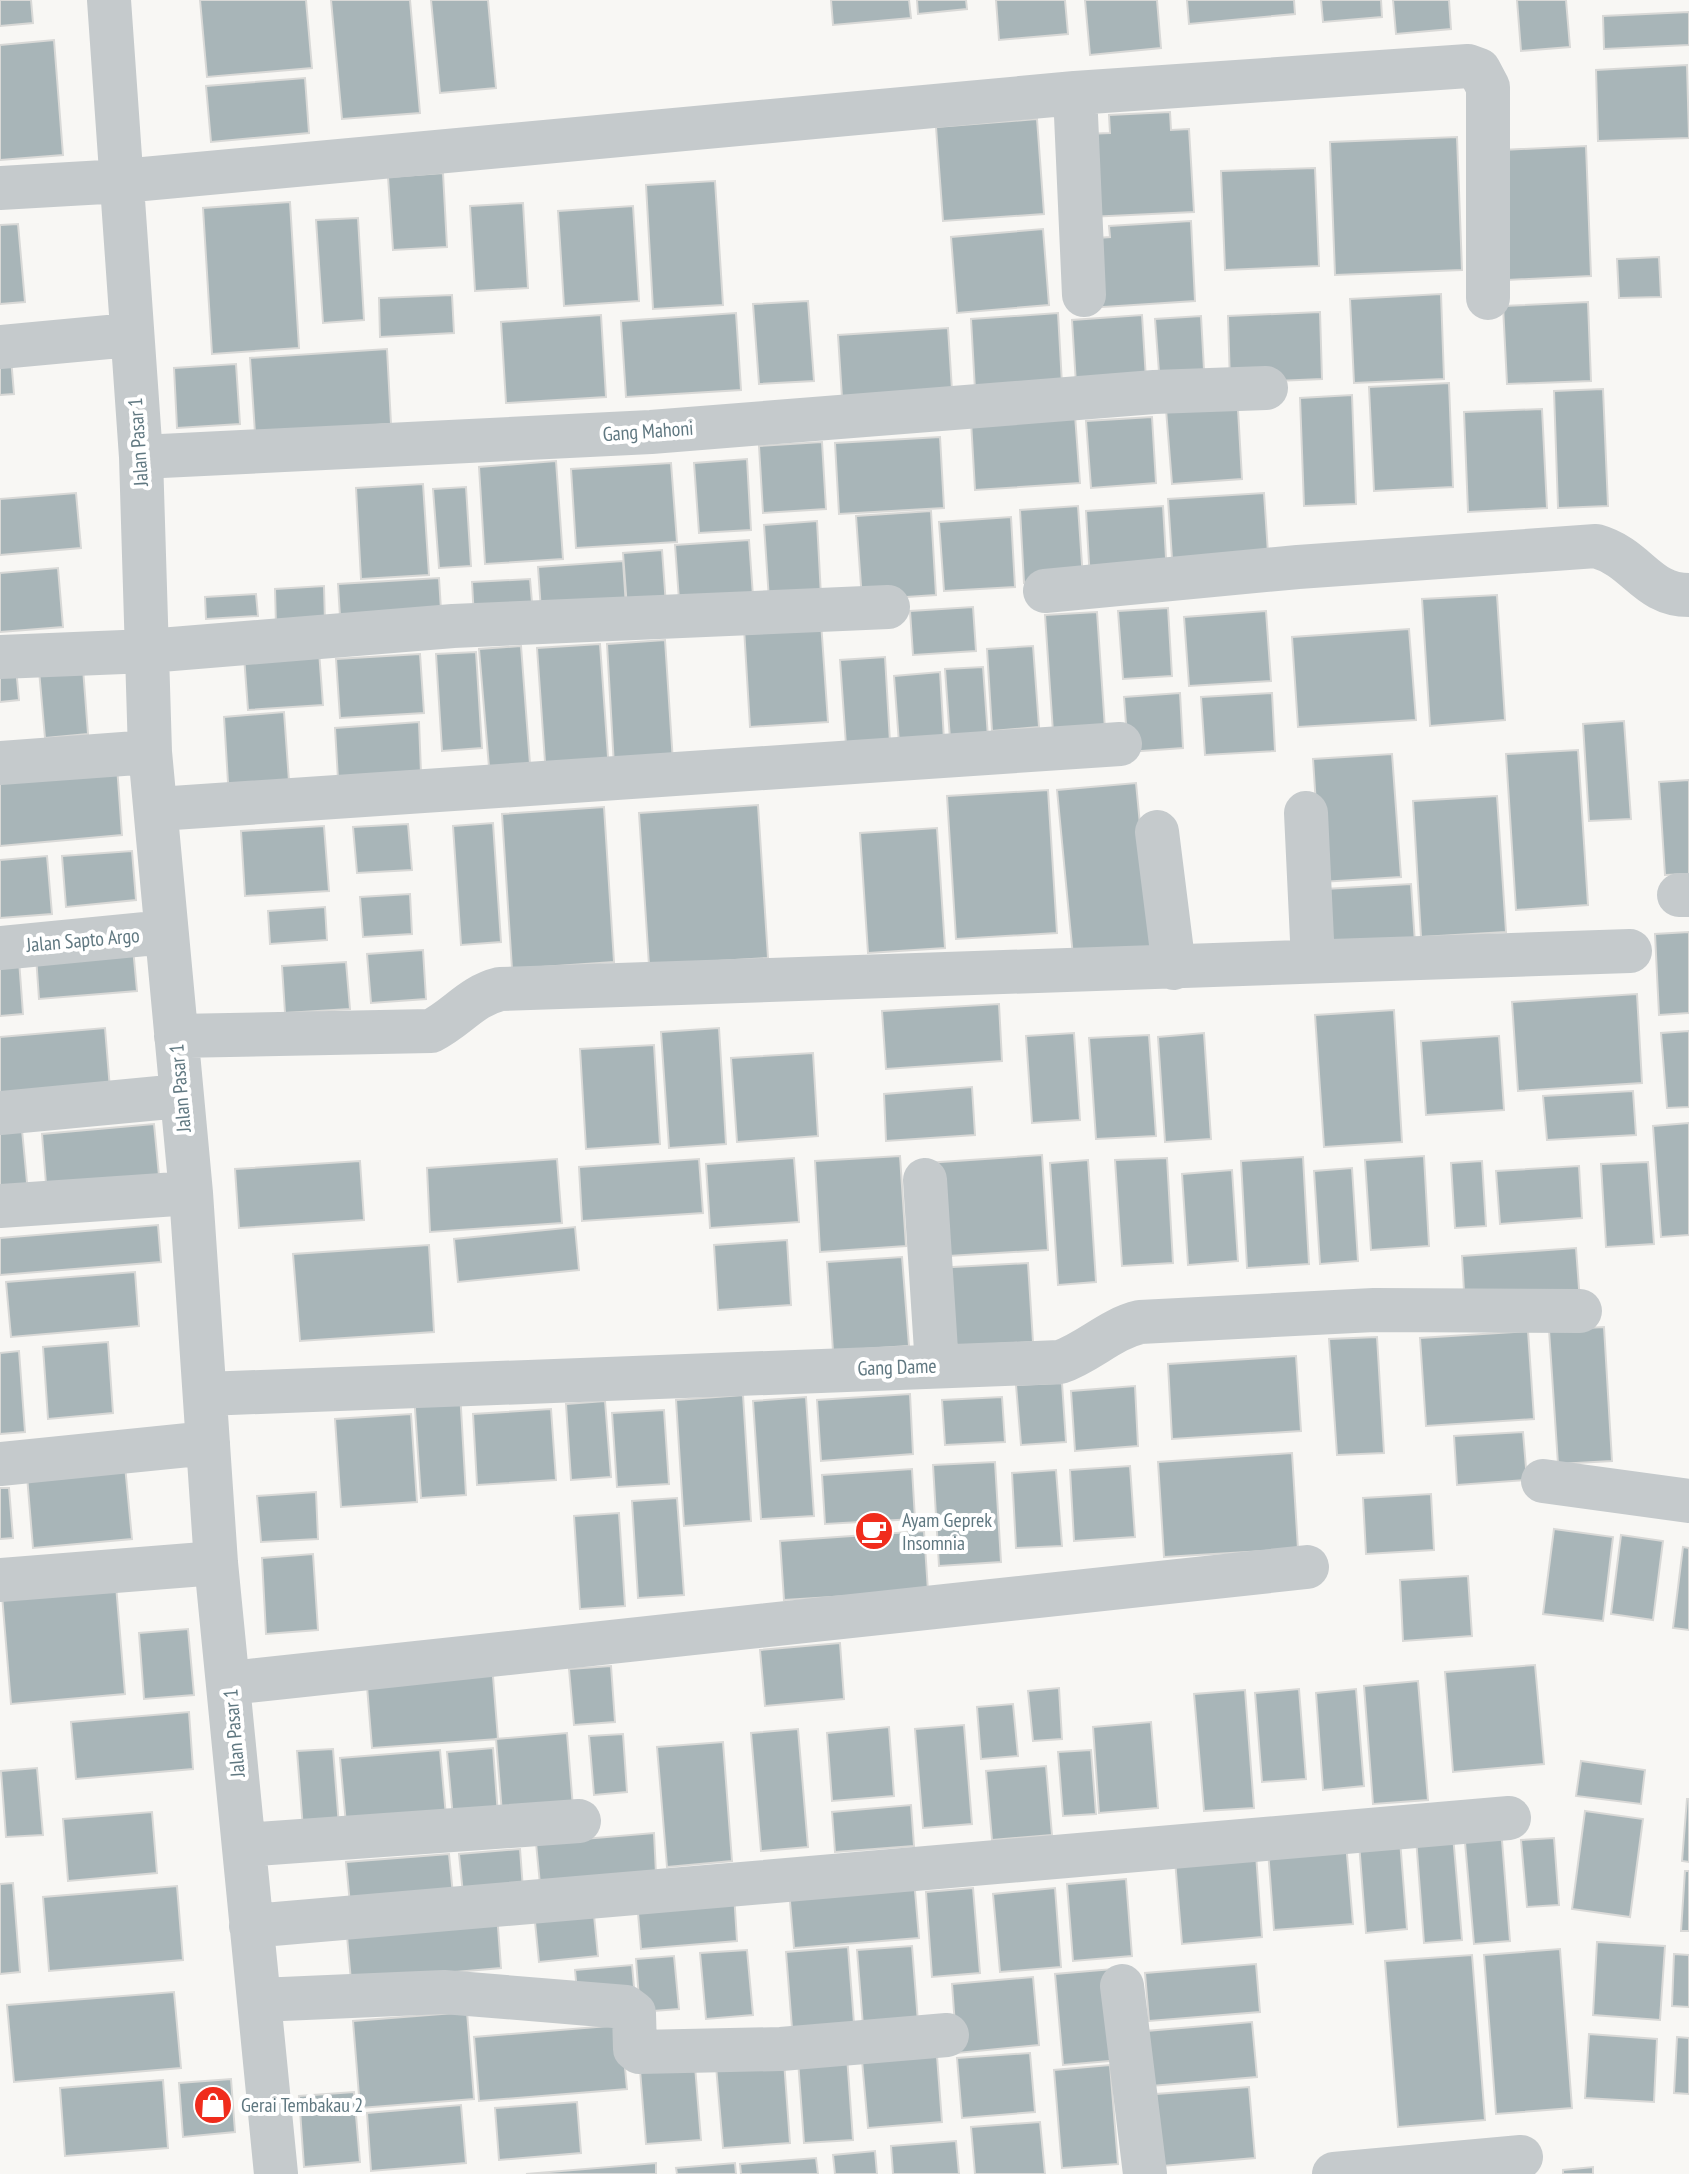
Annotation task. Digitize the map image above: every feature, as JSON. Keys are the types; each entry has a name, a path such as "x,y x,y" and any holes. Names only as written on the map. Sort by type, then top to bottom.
{"street":[{"name":"Jalan Pasar 1","path":"109,0 130,335 141,457 150,752 158,809 180,1096 191,1193 216,1563 276,2174"},
{"path":"0,188 122,181 1075,93 1468,66 1479,70 1488,87 1488,298"},
{"path":"1075,93 1084,295"},
{"path":"0,347 130,335"},
{"name":"Gang Mahoni","path":"141,457 651,432 1154,392 1266,388"},
{"path":"1045,591 1298,567 1596,546 1615,552 1666,593 1689,595"},
{"path":"0,657 148,651 453,626 888,607"},
{"path":"158,809 1120,744"},
{"path":"0,763 150,752"},
{"path":"1306,813 1313,961"},
{"path":"1157,832 1174,968"},
{"name":"Jalan Sapto Argo","path":"0,948 166,932"},
{"path":"176,1036 431,1031 447,1023 470,1000 500,989 1630,951"},
{"path":"0,1113 180,1096"},
{"path":"925,1180 937,1366"},
{"path":"0,1206 191,1193"},
{"name":"Gang Dame","path":"205,1394 1060,1362 1084,1353 1126,1326 1140,1322 1374,1310 1580,1311"},
{"path":"0,1464 208,1443"},
{"path":"1543,1481 1689,1501"},
{"path":"0,1580 216,1563"},
{"path":"230,1683 1307,1567"},
{"path":"251,1926 1509,1818"},
{"path":"244,1845 579,1821"},
{"path":"1122,1986 1145,2174"},
{"path":"259,2000 444,1992 626,2007 634,2013 635,2049 639,2052 781,2049 947,2035"},
{"path":"1334,2174 1521,2157"}],"building":[{"path":"0,0 31,0 33,23 0,26"},
{"path":"200,0 306,0 312,68 207,77"},
{"path":"331,0 410,0 420,113 342,119"},
{"path":"431,0 488,0 496,88 440,93"},
{"path":"831,0 909,0 911,18 833,25"},
{"path":"917,0 966,0 967,9 918,14"},
{"path":"996,0 1065,0 1068,34 999,40"},
{"path":"1085,0 1157,0 1161,48 1090,55"},
{"path":"1187,0 1294,0 1295,14 1189,24"},
{"path":"1321,0 1381,0 1382,17 1323,22"},
{"path":"1393,0 1449,0 1451,29 1396,34"},
{"path":"1517,0 1566,0 1570,47 1521,51"},
{"path":"1689,12 1689,45 1604,49 1603,16"},
{"path":"54,40 63,155 0,160 0,45"},
{"path":"1687,65 1689,138 1598,141 1596,70"},
{"path":"305,78 309,133 211,142 206,86"},
{"path":"1170,112 1171,130 1189,129 1194,212 1088,217 1085,134 1110,133 1109,115"},
{"path":"1037,119 1044,214 943,221 936,127"},
{"path":"1457,137 1462,270 1335,275 1330,142"},
{"path":"1586,146 1591,276 1507,280 1502,150"},
{"path":"1315,168 1319,266 1225,270 1221,171"},
{"path":"443,173 447,247 393,250 388,177"},
{"path":"715,181 723,305 653,309 646,185"},
{"path":"290,202 299,348 212,354 203,208"},
{"path":"523,203 528,288 475,291 470,206"},
{"path":"633,206 639,301 564,306 558,211"},
{"path":"358,218 364,320 323,323 316,220"},
{"path":"1191,221 1195,301 1088,308 1084,239 1110,237 1109,226"},
{"path":"18,224 25,302 0,304 0,225"},
{"path":"1043,229 1049,305 957,313 951,237"},
{"path":"1659,257 1661,297 1619,298 1617,259"},
{"path":"1441,294 1444,379 1354,383 1350,299"},
{"path":"452,295 454,333 380,337 379,298"},
{"path":"808,301 814,381 759,384 753,304"},
{"path":"1588,302 1591,381 1507,384 1503,306"},
{"path":"1320,312 1322,379 1230,383 1228,316"},
{"path":"736,313 741,390 626,397 621,321"},
{"path":"1058,313 1062,384 975,390 971,319"},
{"path":"601,315 606,397 506,403 501,322"},
{"path":"1142,315 1146,379 1076,384 1072,320"},
{"path":"1201,316 1204,370 1159,372 1155,319"},
{"path":"948,328 952,390 842,398 838,335"},
{"path":"387,349 391,424 255,433 250,358"},
{"path":"11,358 14,394 0,395 0,359"},
{"path":"236,364 240,424 177,428 174,368"},
{"path":"1449,383 1453,487 1374,491 1369,387"},
{"path":"1603,389 1608,506 1558,508 1554,391"},
{"path":"1237,392 1242,479 1172,484 1165,397"},
{"path":"1352,395 1356,504 1304,506 1300,398"},
{"path":"1542,409 1547,508 1468,512 1464,412"},
{"path":"1075,415 1080,483 975,490 971,421"},
{"path":"1152,417 1156,483 1091,488 1086,421"},
{"path":"940,437 944,508 839,514 835,443"},
{"path":"822,442 826,509 763,513 759,446"},
{"path":"747,459 751,530 699,533 694,463"},
{"path":"556,461 563,559 485,564 479,467"},
{"path":"671,463 677,542 576,548 571,469"},
{"path":"423,484 429,575 361,579 356,488"},
{"path":"466,487 471,566 439,568 433,489"},
{"path":"76,493 81,548 0,555 0,499"},
{"path":"1264,493 1269,568 1173,574 1168,499"},
{"path":"1078,506 1083,579 1024,583 1020,510"},
{"path":"1163,506 1167,575 1090,580 1086,511"},
{"path":"931,511 936,595 862,600 856,516"},
{"path":"1011,517 1015,587 944,591 939,522"},
{"path":"817,521 821,596 769,600 764,525"},
{"path":"749,540 753,596 679,600 675,545"},
{"path":"662,550 666,605 627,608 623,553"},
{"path":"623,561 626,606 541,611 538,567"},
{"path":"58,568 63,627 0,632 0,573"},
{"path":"439,578 442,626 341,633 338,584"},
{"path":"530,579 533,614 474,618 472,582"},
{"path":"324,586 325,623 276,626 275,589"},
{"path":"256,594 258,616 206,619 205,597"},
{"path":"1497,595 1505,720 1430,726 1422,599"},
{"path":"973,607 976,651 913,655 910,611"},
{"path":"1168,608 1172,676 1123,679 1118,611"},
{"path":"1266,611 1271,681 1189,686 1184,617"},
{"path":"1097,612 1105,729 1053,732 1045,615"},
{"path":"821,622 828,722 750,727 744,628"},
{"path":"1409,629 1416,720 1298,727 1292,637"},
{"path":"665,640 673,762 614,766 607,644"},
{"path":"600,644 609,771 546,776 537,648"},
{"path":"521,646 530,764 489,767 479,649"},
{"path":"1033,646 1039,727 992,731 987,649"},
{"path":"319,651 323,705 248,710 244,656"},
{"path":"476,652 482,748 442,751 436,654"},
{"path":"420,654 424,713 340,718 336,659"},
{"path":"82,655 88,734 45,738 38,659"},
{"path":"15,657 19,700 0,702 0,658"},
{"path":"885,657 890,742 846,745 840,660"},
{"path":"983,667 988,737 950,739 945,669"},
{"path":"940,672 944,740 899,743 894,676"},
{"path":"1180,693 1183,748 1128,752 1124,697"},
{"path":"1272,693 1275,751 1205,755 1201,697"},
{"path":"284,712 290,795 229,799 224,717"},
{"path":"1624,721 1631,819 1589,821 1583,724"},
{"path":"419,722 421,773 338,779 335,728"},
{"path":"1578,750 1588,905 1516,910 1506,754"},
{"path":"1392,754 1401,877 1321,882 1313,759"},
{"path":"117,766 122,835 0,846 0,775"},
{"path":"1689,780 1689,874 1665,875 1659,782"},
{"path":"1136,783 1153,960 1074,967 1057,790"},
{"path":"1048,790 1057,933 956,939 947,796"},
{"path":"1497,796 1506,932 1421,937 1413,801"},
{"path":"758,805 768,958 649,965 639,813"},
{"path":"604,807 614,962 512,969 502,814"},
{"path":"493,823 501,942 461,945 453,826"},
{"path":"408,824 412,870 357,873 353,827"},
{"path":"324,826 329,891 245,896 241,831"},
{"path":"937,828 945,948 868,953 860,833"},
{"path":"132,851 136,900 66,907 62,856"},
{"path":"47,856 52,914 0,918 0,860"},
{"path":"1411,884 1415,943 1329,948 1325,889"},
{"path":"410,894 412,934 363,937 360,897"},
{"path":"325,907 327,940 270,944 268,911"},
{"path":"1689,932 1689,1013 1659,1015 1655,934"},
{"path":"133,948 137,991 39,999 36,956"},
{"path":"423,950 426,999 371,1003 367,954"},
{"path":"19,960 23,1014 0,1016 0,962"},
{"path":"346,962 350,1009 285,1013 282,966"},
{"path":"1637,994 1642,1083 1518,1091 1512,1002"},
{"path":"999,1004 1002,1061 886,1069 882,1011"},
{"path":"1394,1010 1402,1142 1324,1147 1315,1015"},
{"path":"105,1028 110,1089 0,1099 0,1037"},
{"path":"719,1028 726,1144 669,1148 661,1032"},
{"path":"1689,1031 1689,1107 1667,1108 1661,1033"},
{"path":"1074,1033 1080,1120 1032,1123 1026,1036"},
{"path":"1204,1033 1211,1139 1165,1142 1158,1037"},
{"path":"1149,1035 1156,1136 1096,1139 1089,1038"},
{"path":"1499,1036 1504,1110 1426,1115 1421,1041"},
{"path":"654,1045 660,1144 586,1149 580,1049"},
{"path":"813,1053 818,1136 737,1142 731,1058"},
{"path":"972,1087 975,1135 886,1141 884,1094"},
{"path":"1633,1091 1636,1135 1547,1140 1543,1096"},
{"path":"1689,1123 1689,1235 1661,1237 1653,1126"},
{"path":"154,1124 160,1186 47,1196 42,1134"},
{"path":"22,1130 28,1193 0,1195 0,1132"},
{"path":"1042,1155 1048,1250 932,1257 926,1163"},
{"path":"900,1156 906,1246 820,1252 815,1161"},
{"path":"1424,1156 1429,1246 1371,1250 1365,1160"},
{"path":"1303,1157 1309,1264 1247,1268 1241,1161"},
{"path":"794,1158 799,1222 710,1228 706,1164"},
{"path":"1167,1158 1173,1263 1122,1266 1115,1160"},
{"path":"557,1159 562,1223 430,1232 427,1168"},
{"path":"699,1159 703,1213 582,1221 579,1167"},
{"path":"1088,1160 1096,1282 1058,1285 1050,1163"},
{"path":"360,1161 364,1220 239,1228 235,1169"},
{"path":"1482,1161 1486,1226 1455,1228 1451,1163"},
{"path":"1648,1162 1654,1244 1606,1247 1601,1164"},
{"path":"1579,1166 1582,1218 1500,1224 1496,1171"},
{"path":"1352,1168 1358,1261 1320,1264 1314,1171"},
{"path":"1232,1170 1238,1261 1188,1265 1182,1174"},
{"path":"158,1225 161,1262 0,1275 0,1238"},
{"path":"575,1227 579,1270 458,1282 454,1239"},
{"path":"787,1240 791,1305 718,1310 714,1245"},
{"path":"429,1245 434,1332 300,1341 293,1254"},
{"path":"1576,1248 1580,1302 1465,1309 1462,1256"},
{"path":"902,1257 909,1346 833,1351 827,1262"},
{"path":"1028,1263 1033,1342 940,1347 935,1268"},
{"path":"135,1272 139,1326 11,1337 6,1282"},
{"path":"1604,1327 1612,1461 1558,1464 1549,1330"},
{"path":"1528,1331 1534,1419 1426,1426 1420,1338"},
{"path":"1377,1337 1384,1453 1337,1455 1329,1339"},
{"path":"108,1342 113,1413 48,1419 43,1347"},
{"path":"19,1351 25,1432 0,1434 0,1353"},
{"path":"1296,1356 1301,1431 1172,1439 1168,1364"},
{"path":"1062,1383 1066,1442 1021,1445 1016,1385"},
{"path":"1135,1386 1138,1446 1075,1451 1071,1391"},
{"path":"460,1391 466,1495 421,1498 414,1394"},
{"path":"910,1394 913,1454 821,1461 817,1400"},
{"path":"743,1395 751,1521 684,1526 676,1400"},
{"path":"806,1397 814,1516 761,1519 753,1401"},
{"path":"1002,1397 1005,1442 945,1445 942,1400"},
{"path":"605,1401 611,1477 571,1480 566,1404"},
{"path":"551,1409 556,1480 477,1485 473,1414"},
{"path":"664,1410 669,1484 617,1487 612,1413"},
{"path":"411,1414 417,1502 341,1507 335,1419"},
{"path":"1523,1432 1527,1480 1457,1485 1454,1436"},
{"path":"1292,1453 1298,1549 1164,1557 1158,1462"},
{"path":"124,1455 132,1539 33,1548 26,1464"},
{"path":"995,1462 1001,1562 939,1566 933,1465"},
{"path":"1130,1466 1135,1537 1074,1541 1070,1470"},
{"path":"912,1469 915,1519 825,1524 822,1475"},
{"path":"1056,1470 1062,1546 1016,1548 1012,1473"},
{"path":"0,1488 9,1488 13,1538 0,1539"},
{"path":"316,1492 318,1539 261,1542 257,1496"},
{"path":"1431,1494 1434,1550 1366,1554 1363,1498"},
{"path":"677,1498 684,1595 638,1598 632,1501"},
{"path":"619,1513 625,1606 580,1609 574,1516"},
{"path":"1554,1529 1613,1537 1603,1621 1543,1614"},
{"path":"924,1531 928,1591 784,1600 780,1541"},
{"path":"1621,1535 1663,1541 1653,1620 1611,1614"},
{"path":"1683,1547 1689,1548 1689,1630 1673,1628"},
{"path":"313,1554 318,1630 266,1634 262,1558"},
{"path":"115,1573 125,1694 11,1704 1,1583"},
{"path":"1468,1576 1472,1636 1403,1641 1400,1580"},
{"path":"188,1629 194,1695 144,1699 139,1633"},
{"path":"840,1643 844,1699 765,1706 760,1650"},
{"path":"492,1664 498,1739 372,1748 366,1674"},
{"path":"1535,1665 1544,1764 1453,1772 1445,1672"},
{"path":"611,1666 615,1722 574,1725 569,1669"},
{"path":"1418,1681 1428,1800 1373,1804 1364,1686"},
{"path":"1059,1688 1062,1739 1033,1741 1028,1691"},
{"path":"1299,1689 1306,1779 1262,1782 1255,1693"},
{"path":"1356,1689 1364,1786 1323,1790 1316,1693"},
{"path":"1245,1690 1254,1808 1204,1811 1194,1694"},
{"path":"1013,1704 1018,1756 981,1759 977,1707"},
{"path":"189,1712 193,1769 76,1779 71,1722"},
{"path":"1151,1722 1158,1808 1099,1813 1093,1727"},
{"path":"964,1725 972,1824 923,1828 915,1729"},
{"path":"889,1727 894,1796 832,1801 827,1733"},
{"path":"798,1729 808,1847 761,1851 751,1733"},
{"path":"567,1733 573,1808 502,1813 496,1739"},
{"path":"623,1734 627,1792 594,1795 589,1736"},
{"path":"723,1742 732,1861 667,1867 657,1747"},
{"path":"493,1748 498,1815 453,1818 447,1752"},
{"path":"333,1749 339,1826 303,1829 297,1751"},
{"path":"440,1750 446,1816 346,1824 340,1758"},
{"path":"1091,1750 1096,1814 1063,1816 1058,1752"},
{"path":"1581,1761 1645,1770 1641,1804 1576,1796"},
{"path":"1046,1766 1052,1835 992,1840 986,1771"},
{"path":"37,1768 43,1835 6,1837 1,1771"},
{"path":"1689,1799 1689,1862 1682,1861"},
{"path":"911,1805 914,1846 835,1852 832,1812"},
{"path":"1585,1811 1643,1819 1630,1917 1572,1909"},
{"path":"152,1812 157,1873 68,1881 63,1819"},
{"path":"1501,1828 1510,1941 1474,1944 1464,1831"},
{"path":"654,1833 656,1874 540,1884 536,1843"},
{"path":"1453,1835 1462,1940 1424,1943 1416,1838"},
{"path":"1554,1838 1559,1905 1527,1907 1521,1840"},
{"path":"1400,1840 1407,1929 1366,1933 1359,1843"},
{"path":"1346,1843 1353,1924 1274,1930 1268,1850"},
{"path":"520,1849 523,1889 463,1894 459,1854"},
{"path":"449,1854 453,1895 350,1904 346,1862"},
{"path":"1256,1854 1262,1937 1182,1944 1175,1860"},
{"path":"1685,1871 1689,1871 1689,1931 1681,1931"},
{"path":"914,1879 919,1938 794,1948 789,1890"},
{"path":"1126,1879 1132,1956 1073,1961 1067,1884"},
{"path":"13,1883 20,1972 0,1974 0,1884"},
{"path":"177,1886 183,1960 49,1971 43,1897"},
{"path":"973,1888 980,1973 932,1977 926,1892"},
{"path":"1055,1888 1061,1967 1000,1972 993,1894"},
{"path":"734,1893 737,1941 641,1949 637,1901"},
{"path":"593,1905 598,1956 539,1962 534,1912"},
{"path":"497,1913 501,1968 351,1981 346,1925"},
{"path":"1597,1942 1665,1946 1660,2020 1593,2015"},
{"path":"912,1946 918,2022 863,2026 857,1950"},
{"path":"848,1947 855,2036 793,2041 786,1952"},
{"path":"1560,1949 1572,2108 1496,2114 1484,1955"},
{"path":"747,1950 753,2015 706,2019 700,1953"},
{"path":"1674,1954 1689,1955 1689,2007 1672,2006"},
{"path":"1472,1955 1485,2120 1398,2127 1385,1961"},
{"path":"674,1956 679,2009 640,2012 636,1959"},
{"path":"1256,1964 1260,2012 1149,2021 1145,1973"},
{"path":"632,1965 635,1998 578,2002 575,1970"},
{"path":"1113,1969 1121,2060 1063,2065 1055,1974"},
{"path":"1033,1977 1039,2045 957,2053 952,1984"},
{"path":"174,1992 181,2068 14,2082 7,2005"},
{"path":"467,2012 474,2099 360,2108 353,2021"},
{"path":"1252,2022 1257,2077 1151,2086 1146,2031"},
{"path":"621,2025 627,2089 479,2101 474,2037"},
{"path":"1589,2034 1657,2039 1654,2102 1585,2098"},
{"path":"1677,2037 1689,2038 1689,2094 1674,2093"},
{"path":"936,2043 942,2122 868,2128 861,2049"},
{"path":"1030,2053 1035,2112 962,2118 957,2058"},
{"path":"847,2056 853,2140 804,2143 798,2060"},
{"path":"784,2061 790,2143 723,2148 716,2066"},
{"path":"1110,2065 1118,2164 1062,2168 1054,2070"},
{"path":"695,2066 701,2140 646,2144 640,2070"},
{"path":"231,2079 235,2132 183,2137 179,2083"},
{"path":"163,2080 168,2148 65,2156 60,2088"},
{"path":"1249,2087 1255,2158 1162,2166 1156,2094"},
{"path":"354,2092 360,2162 304,2167 299,2096"},
{"path":"577,2102 581,2153 499,2160 495,2108"},
{"path":"461,2105 466,2163 371,2171 367,2113"},
{"path":"1040,2122 1045,2174 975,2174 971,2127"},
{"path":"956,2141 959,2174 893,2174 891,2146"},
{"path":"875,2151 877,2174 835,2174 833,2155"},
{"path":"816,2158 818,2174 741,2174 740,2164"},
{"path":"656,2163 656,2174 526,2174"},
{"path":"735,2163 736,2174 677,2174 676,2168"},
{"path":"1593,2167 1593,2174 1563,2174 1563,2170"}],"place":[{"name":"Ayam Geprek Insomnia","path":"874,1531"},
{"name":"Gerai Tembakau 2","path":"213,2105"}]}
